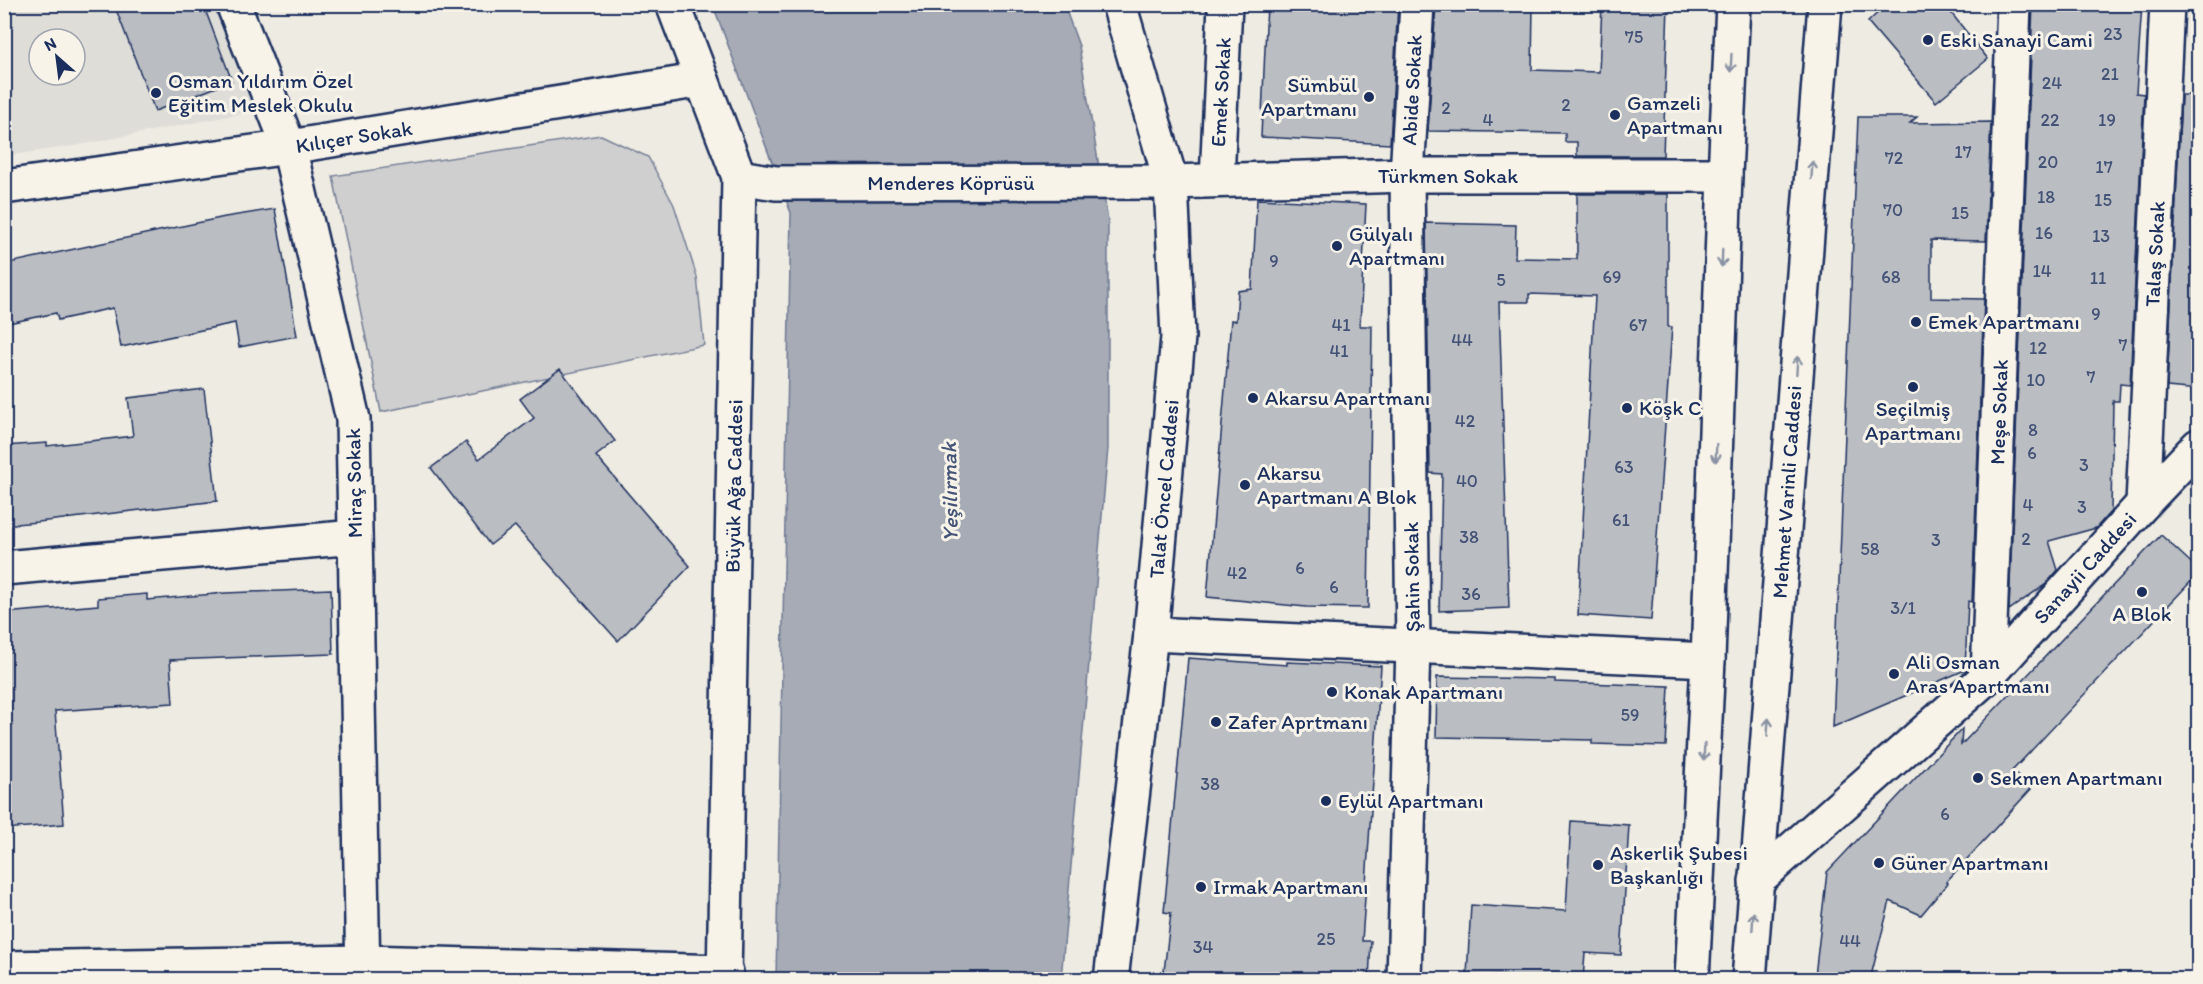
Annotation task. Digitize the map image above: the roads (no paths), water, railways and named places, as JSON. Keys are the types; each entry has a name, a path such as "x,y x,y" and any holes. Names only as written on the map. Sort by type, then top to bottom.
{"street":[{"name":"Miraç Sokak","path":"233,4 290,147 353,419 364,970"},
{"name":"Büyük Ağa Caddesi","path":"673,4 739,177 725,976"},
{"name":"Talat Öncel Caddesi","path":"1111,980 1150,634 1178,337 1171,182 1119,4"},
{"name":"Emek Sokak","path":"1217,180 1225,4"},
{"name":"Abide Sokak","path":"1407,175 1417,4"},
{"path":"1692,980 1708,660 1733,4"},
{"name":"Mehmet Varinli Caddesi","path":"1749,980 1825,4"},
{"name":"Meşe Sokak","path":"1989,676 2014,4"},
{"name":"Talaş Sokak","path":"2143,504 2167,4"},
{"name":"Kılıçer Sokak","path":"4,188 290,147 702,80"},
{"name":"Türkmen Sokak","path":"1171,182 1407,175 1725,175"},
{"name":"Şahin Sokak","path":"1404,980 1413,645 1407,175"},
{"name":"Menderes Köprüsü","path":"739,177 776,183 1171,182"},
{"name":"Sanayii Caddesi","path":"1756,881 1989,676 2143,504 2199,446"},
{"path":"4,568 355,537"},
{"path":"1150,634 1708,660"},
{"path":"4,969 364,970 725,976"}],"water":[{"name":"Yeşilırmak","path":"713,5 1064,5 1079,46 1108,221 1108,448 1061,979 776,979 791,213"}],"place":[{"name":"Eski Sanayi Cami","path":"1928,40"},
{"name":"Osman Yıldırım Özel Eğitim Meslek Okulu","path":"156,93"},
{"name":"Sümbül Apartmanı","path":"1369,97"},
{"name":"Gamzeli Apartmanı","path":"1615,115"},
{"name":"Gülyalı Apartmanı","path":"1337,246"},
{"name":"Emek Apartmanı","path":"1916,322"},
{"name":"Seçilmiş Apartmanı","path":"1913,387"},
{"name":"Akarsu Apartmanı","path":"1253,398"},
{"name":"Köşk C","path":"1627,408"},
{"name":"Akarsu Apartmanı A Blok","path":"1245,485"},
{"name":"A Blok","path":"2142,592"},
{"name":"Ali Osman Aras Apartmanı","path":"1894,674"},
{"name":"Konak Apartmanı","path":"1332,692"},
{"name":"Zafer Aprtmanı","path":"1216,722"},
{"name":"Sekmen Apartmanı","path":"1978,778"},
{"name":"Eylül Apartmanı","path":"1326,801"},
{"name":"Güner Apartmanı","path":"1879,863"},
{"name":"Askerlik Şubesi Başkanlığı","path":"1598,865"},
{"name":"Irmak Apartmanı","path":"1201,887"}]}
